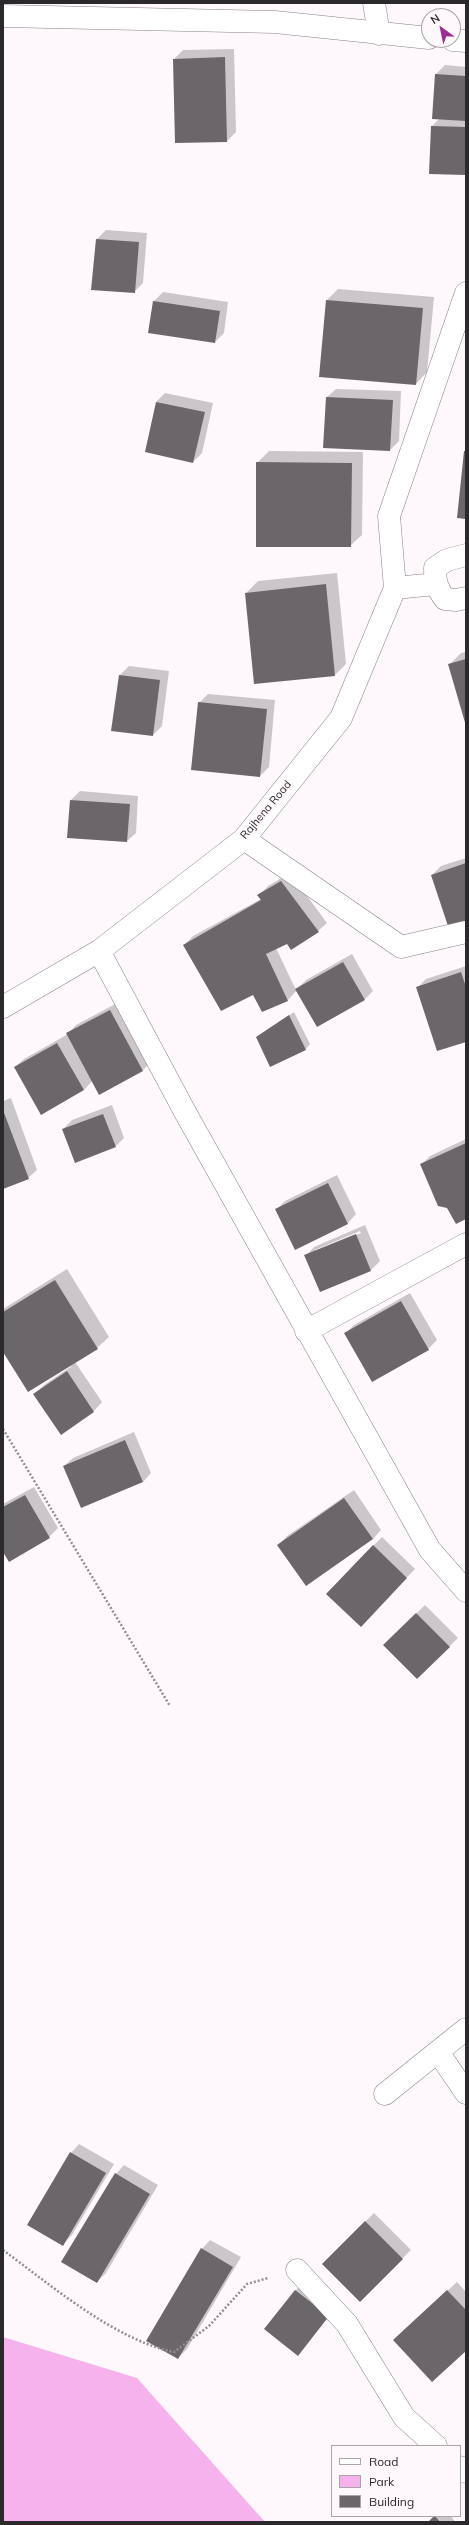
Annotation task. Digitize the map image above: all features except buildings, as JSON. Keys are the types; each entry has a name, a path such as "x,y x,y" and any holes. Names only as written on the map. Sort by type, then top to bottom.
{"street":[{"path":"374,3 379,34"},
{"path":"3,16 275,22 421,37"},
{"path":"436,584 395,588 389,516 466,293"},
{"path":"456,558 435,568 436,584 445,599 461,599"},
{"name":"Rajhena Road","path":"3,1007 99,951 244,839 342,718 395,588"},
{"path":"244,839 402,948 466,932"},
{"path":"99,951 306,1331 430,1550 466,1591"},
{"path":"306,1331 466,1244"},
{"path":"385,2094 466,2029"},
{"path":"438,2052 466,2093"},
{"path":"297,2270 347,2324 404,2417 435,2445"}],"path":[{"path":"3,1429 170,1706"},
{"path":"3,2250 125,2336 154,2348 174,2352 209,2326 247,2284 297,2270"}],"green space":[{"path":"3,2337 137,2378 265,2522 3,2522"}]}
